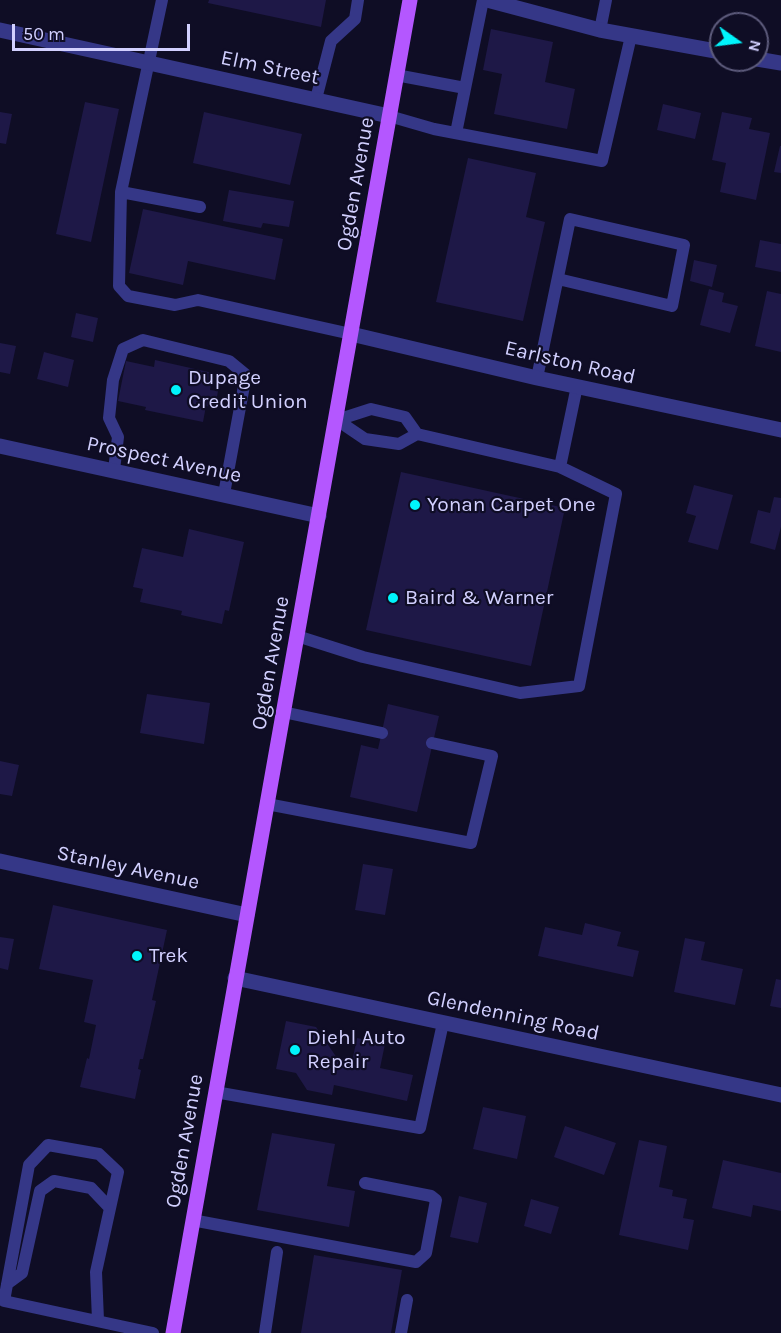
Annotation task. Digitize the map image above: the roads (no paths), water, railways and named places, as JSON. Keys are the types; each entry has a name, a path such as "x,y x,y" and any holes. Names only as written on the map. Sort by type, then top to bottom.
{"main road":[{"name":"Ogden Avenue","path":"173,1333 410,0"}],"street":[{"path":"485,0 600,30 709,50"},
{"name":"Elm Street","path":"0,30 389,116"},
{"name":"Earlston Road","path":"351,334 537,378 781,430"},
{"name":"Prospect Avenue","path":"0,446 319,516"},
{"name":"Stanley Avenue","path":"0,861 247,915"},
{"name":"Glendenning Road","path":"235,978 781,1095"}],"lane":[{"path":"162,0 121,192 119,286 128,296 175,305 198,300 351,334"},
{"path":"316,99 332,41 355,19 358,0"},
{"path":"456,133 485,0"},
{"path":"600,30 606,0"},
{"path":"389,116 456,133 602,161 631,36"},
{"path":"396,75 465,88"},
{"path":"121,192 200,207"},
{"path":"537,378 570,219 684,245 672,306 558,279"},
{"path":"114,470 118,437 109,418 113,380 123,349 143,340 229,361 246,375 224,494"},
{"path":"560,467 577,386"},
{"path":"297,636 363,657 520,693 579,686 616,494 560,467 417,434 405,417 371,409 336,420"},
{"path":"336,420 365,439 399,444 417,434"},
{"path":"283,712 382,733"},
{"path":"267,804 471,843 492,756 432,743"},
{"path":"215,1092 420,1128 443,1023"},
{"path":"98,1320 96,1272 118,1172 99,1154 48,1145 29,1165 4,1301 153,1333"},
{"path":"8,1284 22,1273 40,1191 54,1181 91,1188 110,1208"},
{"path":"192,1220 416,1262 426,1253 436,1200 430,1196 365,1183"},
{"path":"264,1333 277,1252"},
{"path":"401,1333 407,1300"}],"place":[{"name":"Dupage Credit Union","path":"176,390"},
{"name":"Yonan Carpet One","path":"415,505"},
{"name":"Baird & Warner","path":"393,598"},
{"name":"Trek","path":"137,956"},
{"name":"Diehl Auto Repair","path":"295,1050"}]}
